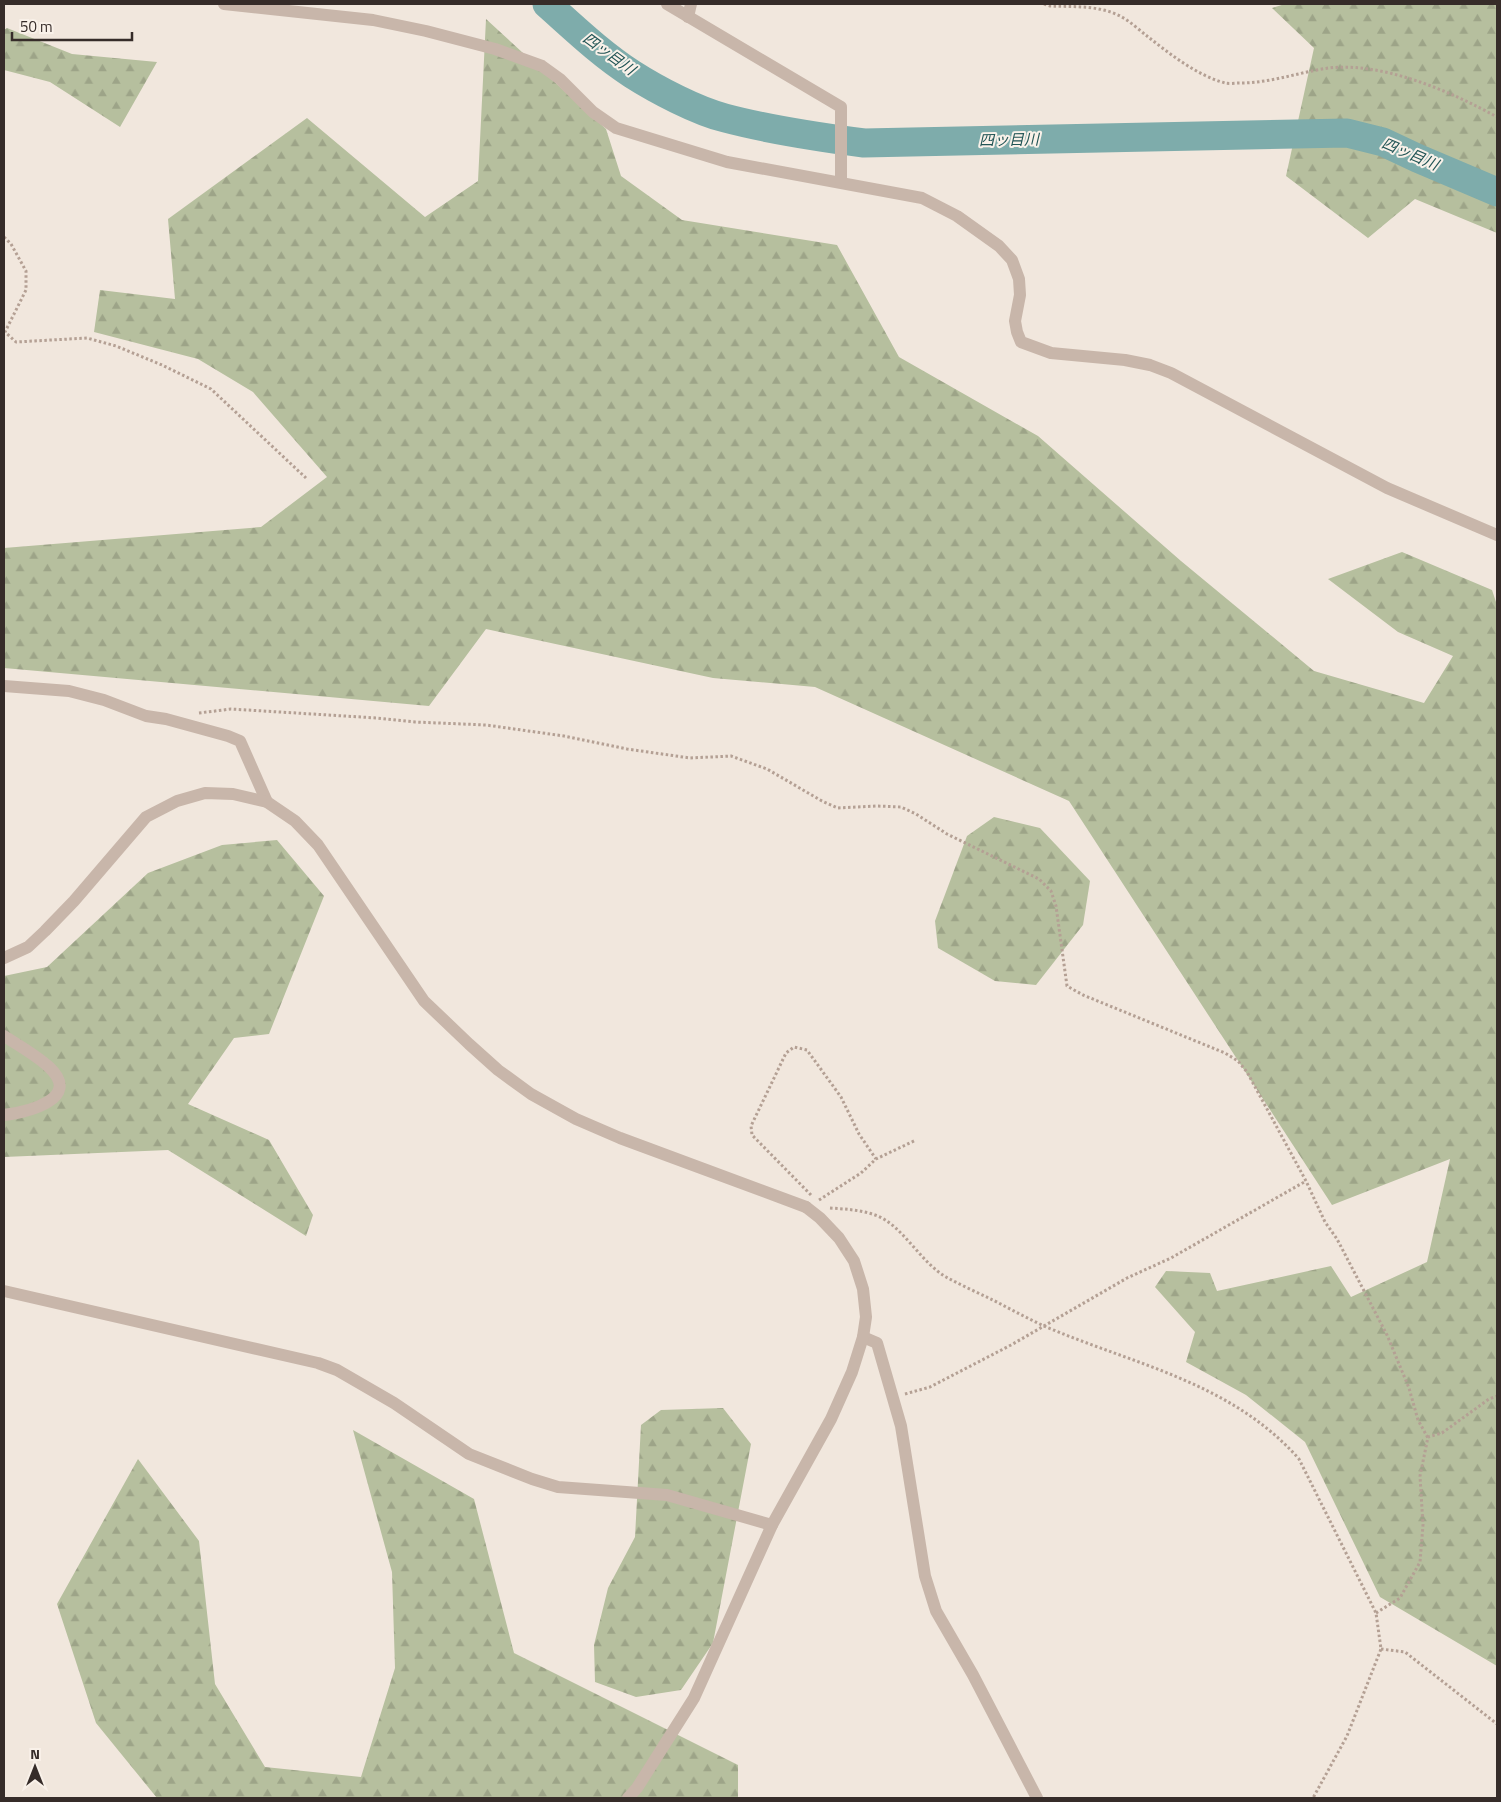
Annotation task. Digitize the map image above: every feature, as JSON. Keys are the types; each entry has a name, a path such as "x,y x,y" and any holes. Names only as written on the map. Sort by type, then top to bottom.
{"street":[{"path":"224,4 373,20 496,49 542,66 560,79 593,112 616,128 727,162 922,198 957,216 999,246 1012,260 1019,279 1020,295 1014,321 1021,342 1051,353 1125,360 1150,365 1171,373 1387,488 1497,535"},
{"path":"667,4 841,107 841,182"},
{"path":"688,17 691,4"},
{"path":"4,686 69,691 104,700 146,716 166,719 240,741 267,802"},
{"path":"4,958 28,947 45,931 74,901 146,817 177,801 205,793 233,794 267,802 295,820 318,845 424,1000 498,1070 531,1094 576,1119 620,1138 806,1207 820,1218 839,1238 854,1261 863,1289 866,1317 863,1337 852,1372 832,1419 772,1525 694,1698 642,1780 628,1798"},
{"path":"4,1036 49,1067 57,1078 59,1087 56,1096 49,1102 19,1113 4,1115"},
{"path":"4,1291 318,1363 337,1370 394,1402 469,1454 532,1479 558,1487 667,1495 772,1525"},
{"path":"863,1337 877,1343 901,1426 925,1576 936,1611 973,1675 1037,1798"}],"path":[{"path":"1044,4 1102,9 1121,16 1192,69 1226,84 1253,84 1323,69 1362,67 1397,75 1447,92 1497,117"},
{"path":"4,237 11,244 26,271 26,290 5,332 16,342 87,338 116,346 162,365 210,388 306,478"},
{"path":"194,714 212,710 231,709 486,725 564,736 627,749 690,758 731,756 767,769 822,801 838,808 900,807 916,814 947,834 1039,880 1052,891 1056,906 1067,986 1083,995 1225,1053 1238,1061 1247,1072 1306,1181 1325,1222 1337,1239 1387,1335 1409,1388 1418,1420 1428,1438 1420,1476 1423,1525 1420,1562 1400,1598 1376,1613"},
{"path":"876,1159 841,1098 807,1050 794,1047 786,1053 751,1126 752,1135 808,1190 816,1202 861,1173 876,1159 916,1140"},
{"path":"893,1397 930,1387 1011,1345 1127,1278 1171,1258 1306,1181"},
{"path":"820,1218 817,1207 856,1210 877,1215 896,1229 925,1261 944,1276 1044,1326 1209,1390 1244,1410 1285,1443 1300,1459 1376,1613 1381,1649 1347,1736 1313,1798"},
{"path":"1428,1438 1428,1436 1442,1433 1489,1399 1497,1396"},
{"path":"1381,1649 1405,1652 1497,1724"}],"green space":[{"path":"1285,4 1497,4 1497,233 1415,199 1368,238 1286,176 1314,48 1272,8"},
{"path":"486,19 606,129 621,176 682,220 837,245 899,357 1038,436 1181,561 1314,671 1424,703 1453,656 1398,632 1328,579 1402,552 1492,590 1497,605 1497,1666 1380,1597 1305,1442 1246,1395 1186,1362 1195,1332 1155,1287 1166,1271 1210,1273 1217,1291 1331,1266 1351,1297 1427,1262 1450,1159 1332,1205 1069,801 815,687 713,678 486,629 429,706 4,668 4,548 261,527 327,477 253,392 198,359 94,332 100,290 175,299 168,219 307,118 425,217 478,181"},
{"path":"7,28 72,54 157,62 120,127 50,82 4,70 4,30"},
{"path":"994,817 1040,828 1090,881 1083,925 1036,985 995,981 938,948 935,921 967,836"},
{"path":"277,840 324,896 269,1034 234,1038 188,1104 269,1140 313,1215 306,1236 168,1150 4,1157 4,976 47,967 148,873 222,845"},
{"path":"723,1408 751,1444 713,1643 681,1690 636,1697 595,1682 594,1645 608,1588 635,1537 641,1425 661,1410"},
{"path":"353,1430 474,1499 514,1653 738,1765 738,1798 157,1798 96,1723 57,1604 138,1459 199,1541 215,1684 265,1767 361,1777 395,1668 392,1572"}],"waterway":[{"name":"四ッ目川","path":"547,4 609,58 653,87 714,115 777,130 864,143 1347,133 1383,142 1497,192"}]}
